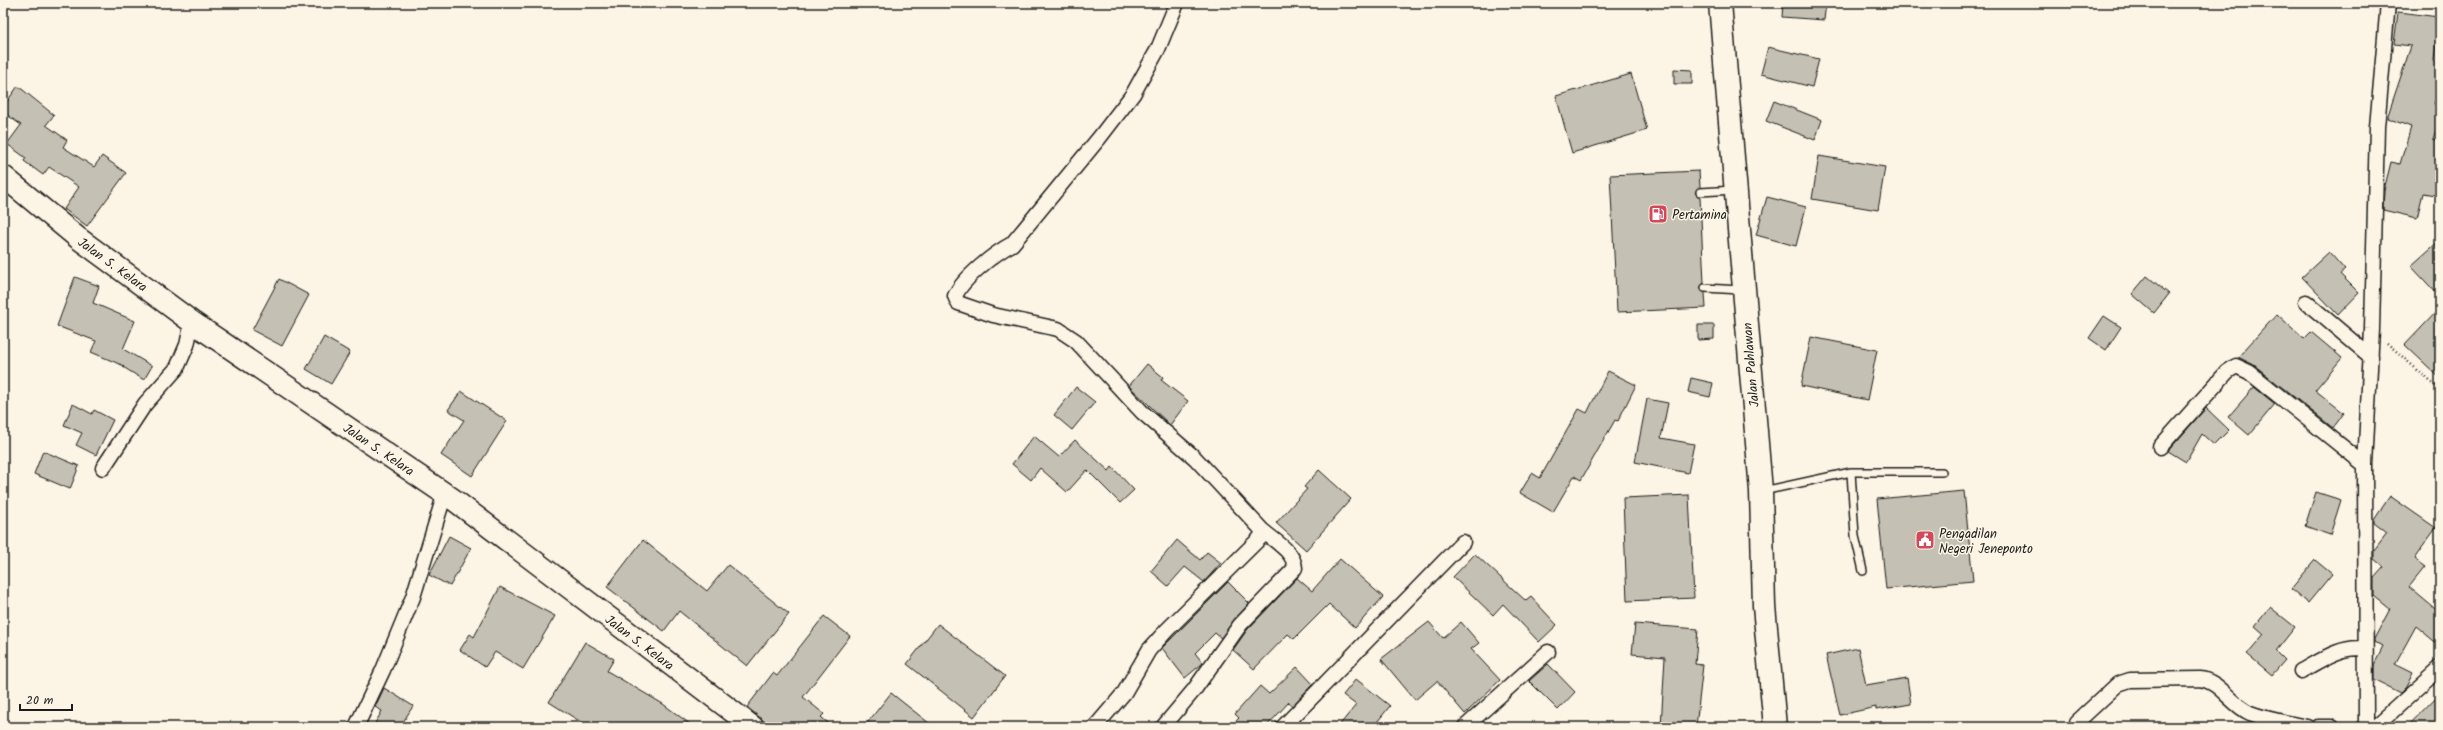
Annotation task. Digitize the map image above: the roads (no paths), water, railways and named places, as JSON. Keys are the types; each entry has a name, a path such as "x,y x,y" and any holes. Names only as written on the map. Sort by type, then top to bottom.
{"highway":[{"name":"Jalan Pahlawan","path":"1720,3 1761,491 1764,606 1775,727"}],"main road":[{"name":"Jalan S. Kelara","path":"3,176 78,238 192,322 444,493 753,727"}],"street":[{"path":"1163,727 1194,690 1240,625 1295,568 1295,562 1286,550 1262,530 1195,458 1142,412 1076,341 1058,329 993,315 967,307 956,300 957,291 963,284 1000,250 1012,244 1128,100 1158,49 1177,3"},
{"path":"2366,727 2365,465 2372,329 2377,127 2388,3"},
{"path":"2306,302 2370,357"},
{"path":"103,468 145,404 177,368 187,345 192,322"},
{"path":"2160,446 2227,372 2236,366 2249,372 2365,465"},
{"path":"356,727 383,670 413,597 444,493"},
{"path":"1095,727 1124,694 1149,650 1166,631 1261,537 1262,530"},
{"path":"1283,727 1463,542"},
{"path":"2301,671 2334,653 2357,648 2365,649"},
{"path":"1465,727 1548,652"},
{"path":"2375,727 2440,668"},
{"path":"2077,722 2118,684 2130,680 2200,679 2208,680 2234,702 2249,712 2307,727"},
{"path":"2318,727 2332,727"}],"lane":[{"path":"1700,192 1735,190"},
{"path":"1705,288 1744,290"},
{"path":"1761,491 1851,472 1942,472"},
{"path":"1851,472 1855,536 1863,571"}],"place":[{"name":"Pertamina","path":"1658,214"},
{"name":"Pengadilan Negeri Jeneponto","path":"1925,540"}]}
